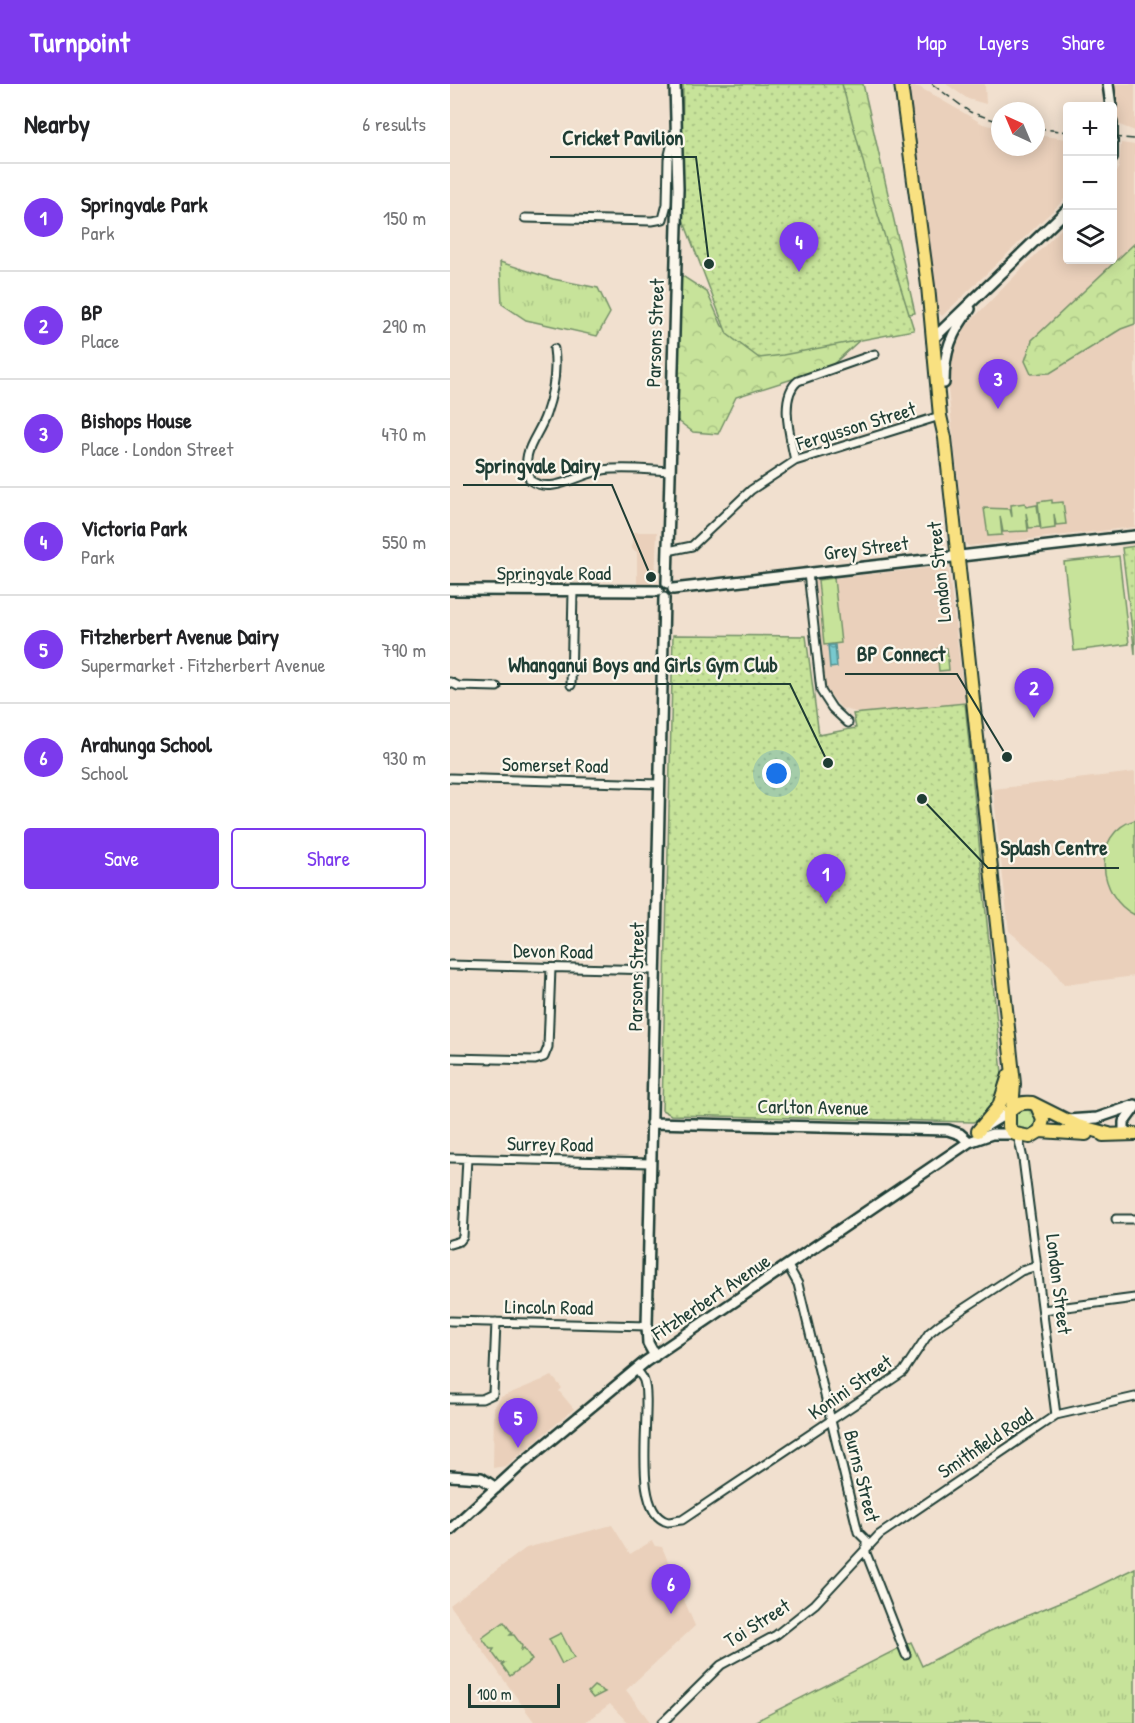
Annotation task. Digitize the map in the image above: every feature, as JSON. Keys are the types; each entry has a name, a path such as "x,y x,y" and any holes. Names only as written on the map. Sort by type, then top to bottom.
{"highway":[{"name":"London Street","path":"901,84 935,337 944,383 947,415 945,438"},
{"name":"London Street","path":"928,286 935,318 940,416 945,438 1000,935 1014,1084 1010,1110"},
{"name":"London Street","path":"1011,1059 1023,1092 1034,1105"},
{"path":"978,1131 999,1106 1008,1081 1011,1059"},
{"path":"1109,1134 1065,1120 1034,1105 1020,1103 1010,1110 1008,1123 1016,1135 1024,1137 1038,1132 1109,1134 1129,1134"},
{"path":"1034,1105 1043,1120 1038,1132"}],"main road":[{"name":"Parsons Street","path":"670,586 669,471 678,189 675,84"},
{"path":"1108,84 1110,102"},
{"path":"935,337 1067,210"},
{"path":"944,383 946,355 953,333 985,290"},
{"path":"935,318 951,321"},
{"name":"Grey Street","path":"670,586 808,573 1135,536"},
{"path":"661,595 671,596 670,586"},
{"name":"Springvale Road","path":"450,590 573,591 661,595"},
{"name":"Parsons Street","path":"655,1356 648,1343 647,1326 661,595"},
{"path":"1065,1120 1097,1118 1135,1106"},
{"path":"1129,1134 1124,1122 1135,1106"},
{"path":"969,1142 978,1131 1010,1110"},
{"name":"Carlton Avenue","path":"651,1123 948,1130 959,1133 969,1142"},
{"name":"Fitzherbert Avenue","path":"450,1530 636,1369 969,1142 992,1134 1016,1135"},
{"path":"450,1476 481,1478 496,1488"}],"street":[{"path":"525,219 651,221 663,219 667,212 668,159 675,132"},
{"path":"554,349 556,363 547,412 528,445 530,480 537,485 555,485 604,470 669,471"},
{"path":"795,461 788,399 791,388 798,381 875,354"},
{"name":"Fergusson Street","path":"668,551 692,546 751,490 795,461 940,416"},
{"path":"808,573 821,691 832,708 848,723"},
{"path":"571,686 573,591"},
{"path":"450,682 458,686 497,687"},
{"name":"Somerset Road","path":"450,778 659,784"},
{"name":"Devon Road","path":"450,965 655,970"},
{"path":"450,1058 535,1060 544,1057 549,1047 551,968"},
{"path":"1023,1159 1024,1150 1038,1132"},
{"name":"London Street","path":"1016,1135 1023,1159 1056,1414"},
{"name":"Surrey Road","path":"450,1158 650,1163"},
{"path":"450,1244 460,1241 463,1237 467,1158"},
{"path":"1116,1218 1135,1219"},
{"name":"Burns Street","path":"788,1266 798,1284 858,1532 866,1540 866,1553 906,1655"},
{"name":"Konini Street","path":"636,1369 645,1383 644,1469 653,1505 660,1517 669,1522 682,1520 903,1372 930,1333 940,1324 1021,1271 1037,1266"},
{"path":"1043,1310 1135,1298"},
{"name":"Lincoln Road","path":"450,1321 647,1326"},
{"path":"450,1399 482,1399 493,1394 496,1322"},
{"name":"Smithfield Road","path":"866,1546 1056,1414 1135,1397"},
{"name":"Toi Street","path":"663,1723 721,1665 776,1635 815,1604 866,1546"}],"shaded area":[{"path":"946,84 985,84 986,104 968,99"},
{"path":"1112,84 1135,84 1135,131 1117,124 1117,102 1114,102"},
{"path":"908,87 919,87 983,124 991,126 991,156 1045,156 1045,136 1063,138 1063,201 942,316 936,310"},
{"path":"1121,143 1135,145 1135,527 969,546 965,543 945,362 951,341 1063,227 1063,264 1117,264 1117,170"},
{"path":"632,532 657,532 655,581 651,585 637,585 637,552 632,549"},
{"path":"948,566 965,703 863,714 841,708 825,688 812,583 815,580"},
{"path":"1135,772 1135,976 1064,985 1051,967 1009,931 993,789"},
{"path":"552,1376 562,1388 559,1391 574,1409 506,1466 493,1468 494,1407 501,1397"},
{"path":"612,1525 630,1554 652,1541 655,1546 662,1547 695,1626 626,1690 651,1723 628,1723 610,1704 584,1723 535,1723 450,1605 526,1548"}],"green space":[{"path":"683,84 842,84 874,202 914,330 759,358 727,334 681,214"},
{"path":"808,84 863,84 915,313 883,319 830,367 736,397 718,434 693,432 677,420 681,275 707,292 722,326 738,335"},
{"path":"1135,243 1135,324 1121,329 1050,373 1031,374 1025,361 1032,340 1113,264 1117,264 1117,260"},
{"path":"500,262 553,279 598,288 610,313 597,336 526,320 502,304"},
{"path":"1052,500 1052,503 1063,502 1066,524 1056,525 1054,514 1055,528 1041,530 1038,502"},
{"path":"1025,503 1026,507 1037,505 1040,527 1029,528 1026,513 1028,531 1003,532 1000,516 1002,535 988,536 984,508 1010,509 1012,517 1011,505"},
{"path":"1135,546 1135,654 1122,548"},
{"path":"1119,556 1129,644 1074,651 1064,562"},
{"path":"834,578 841,643 824,645 818,580"},
{"path":"673,635 806,636 819,735 856,728 853,714 965,703 1002,1073 998,1095 984,1118 973,1122 671,1115 662,1110"},
{"path":"947,648 949,670 939,671 937,649"},
{"path":"1135,820 1135,915 1123,907 1113,895 1104,866 1105,851 1111,838 1121,827"},
{"path":"1020,1107 1033,1108 1039,1121 1032,1132 1016,1130 1012,1117"},
{"path":"1135,1568 1135,1723 752,1723 911,1642 922,1666 990,1631 1092,1589"},
{"path":"504,1622 512,1633 510,1635 514,1635 522,1646 521,1650 524,1648 532,1660 510,1676 502,1665 504,1663 500,1663 492,1652 494,1649 490,1649 482,1638"},
{"path":"561,1633 574,1658 562,1664 549,1639"},
{"path":"594,1686 605,1692 593,1698 588,1692"}],"water":[{"path":"828,645 835,645 837,667 830,668"}],"railway":[{"path":"932,84 970,112 991,119"},
{"path":"1045,129 1063,131"},
{"path":"1117,137 1135,139"}],"place":[{"name":"Cricket Pavilion","path":"709,264"},
{"name":"Victoria Park","path":"799,272"},
{"name":"Bishops House","path":"998,409"},
{"name":"Springvale Dairy","path":"651,577"},
{"name":"BP","path":"1034,718"},
{"name":"BP Connect","path":"1007,757"},
{"name":"Whanganui Boys and Girls Gym Club","path":"828,763"},
{"name":"Splash Centre","path":"922,799"},
{"name":"Springvale Park","path":"826,904"},
{"name":"Fitzherbert Avenue Dairy","path":"518,1448"},
{"name":"Arahunga School","path":"671,1614"}]}
